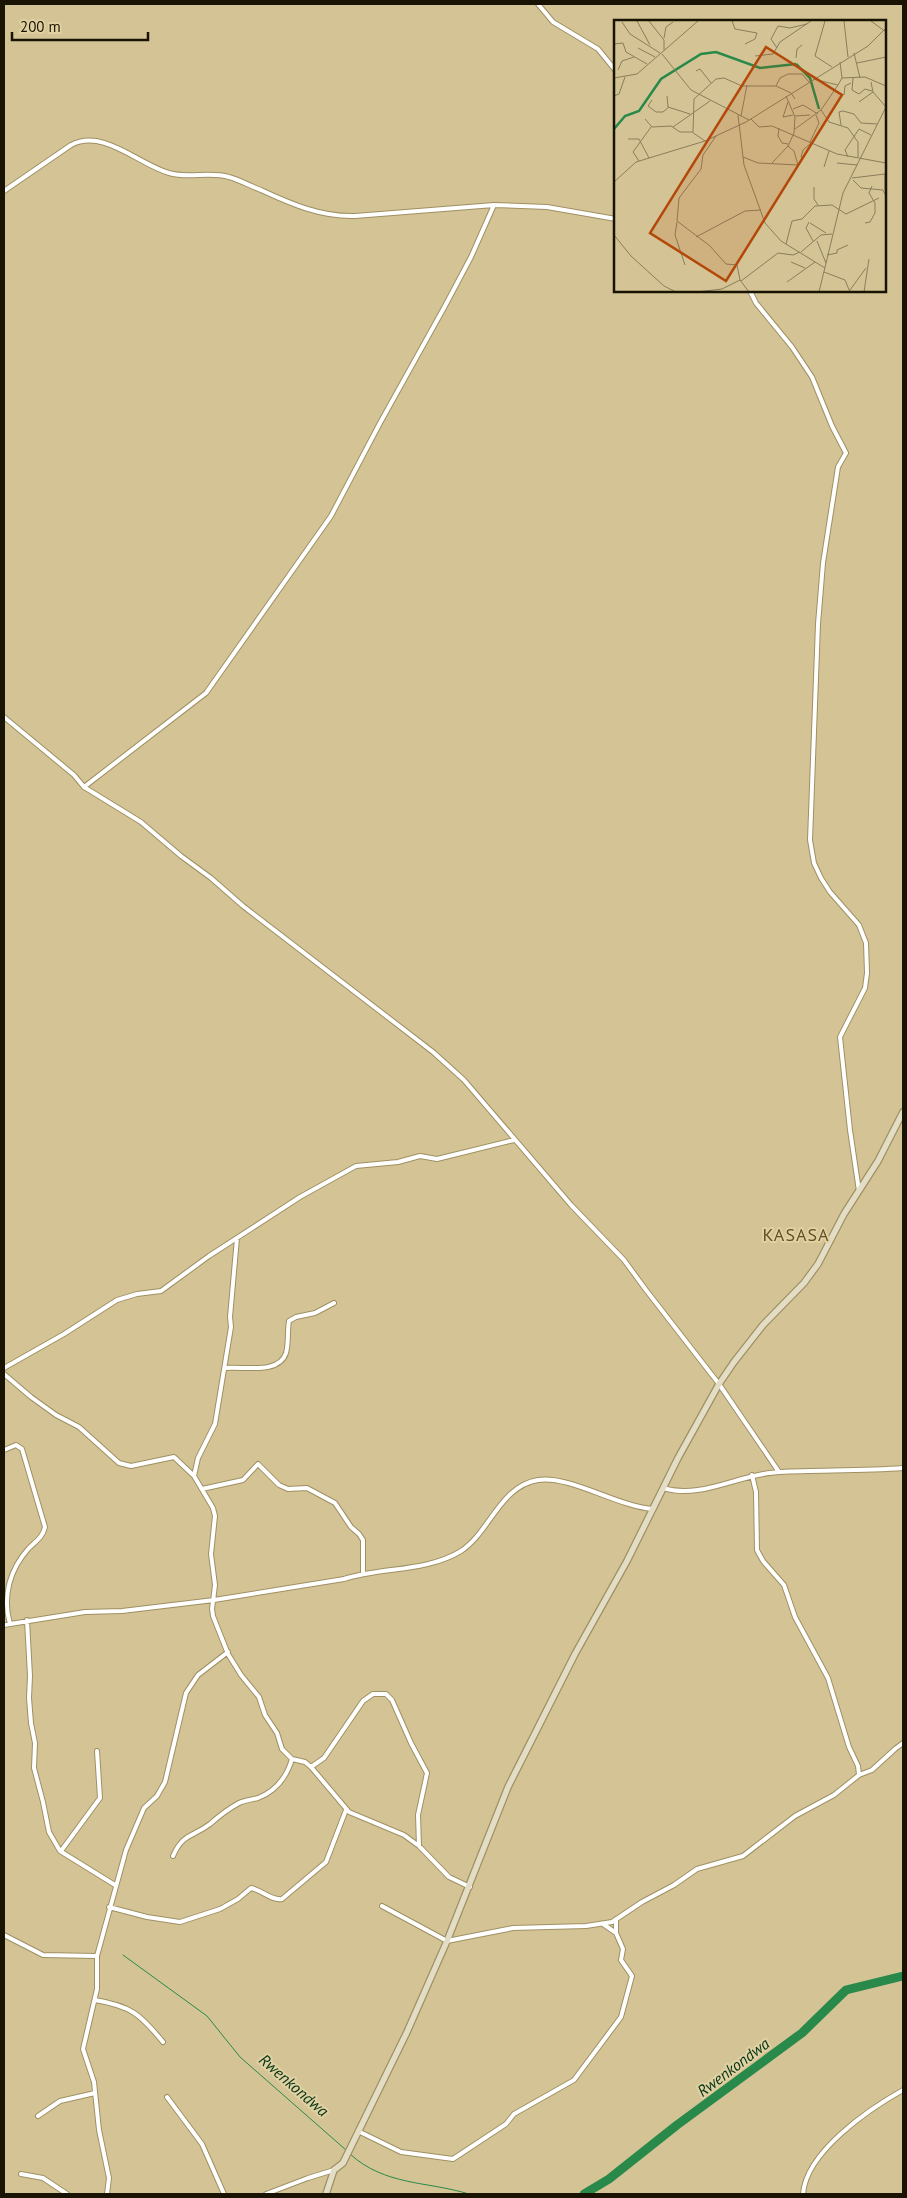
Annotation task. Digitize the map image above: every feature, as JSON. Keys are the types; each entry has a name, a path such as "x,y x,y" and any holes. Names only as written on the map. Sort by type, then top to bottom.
{"street":[{"path":"538,4 553,22 598,49 614,69"},
{"path":"4,191 71,145 82,140 92,139 104,142 170,174 225,176 289,203 328,214 355,216 494,205 547,207 614,219"},
{"path":"84,786 206,692 331,516 445,306 494,205"},
{"path":"750,292 756,303 792,347 812,377 832,426 846,453 838,467 824,563 818,633 810,840 814,863 821,878 830,892 858,925 866,943 868,965 865,988 840,1037 859,1191"},
{"path":"4,717 74,774 84,786 140,822 181,856 212,878 243,906 433,1052 470,1087 491,1109 514,1140 525,1149 589,1225 624,1260 651,1298 719,1384 779,1472"},
{"path":"266,2194 334,2170 343,2163 407,2032 447,1941 508,1787 575,1654 627,1561 663,1488 719,1384 763,1326 804,1283 818,1264 844,1214 878,1161 903,1112"},
{"path":"4,1368 64,1334 117,1300 137,1294 152,1294 161,1291 203,1260 300,1197 356,1166 398,1162 420,1156 438,1159 514,1140"},
{"path":"194,1476 198,1458 215,1424 231,1327 230,1317 237,1238"},
{"path":"225,1368 267,1367 279,1363 286,1354 289,1321 296,1317 315,1314 334,1303"},
{"path":"4,1374 56,1415 79,1427 119,1464 131,1466 174,1457 194,1476 216,1516 211,1554 215,1578 212,1612 228,1652 241,1675 260,1697 280,1745 292,1758 305,1762 311,1767 346,1810 372,1823 398,1832 419,1846 449,1877 470,1887"},
{"path":"4,1450 16,1445 22,1449 45,1527 44,1533 22,1558 11,1579 5,1600 10,1624"},
{"path":"202,1489 243,1480 258,1464 279,1484 288,1489 307,1488 330,1499 363,1540 362,1573"},
{"path":"663,1488 675,1492 692,1491 752,1475 779,1472 832,1472 903,1468"},
{"path":"752,1475 756,1492 757,1550 763,1561 784,1585 795,1617 828,1678 849,1747 858,1766 859,1775"},
{"path":"4,1625 84,1612 122,1611 214,1600 344,1579 362,1573 375,1573 452,1556 467,1547 512,1493 525,1484 539,1480 562,1482 623,1504 652,1509"},
{"path":"27,1620 30,1724 35,1743 35,1772 44,1802 49,1832 54,1844 61,1851 115,1885"},
{"path":"107,2194 109,2178 99,2130 92,2074 83,2049 95,2000 97,1956 126,1850 144,1808 157,1796 165,1782 189,1686 198,1675 228,1652"},
{"path":"311,1767 324,1758 363,1701 373,1694 386,1694 392,1700 427,1773 418,1815 419,1846"},
{"path":"382,1906 447,1941 513,1928 603,1924 616,1919 642,1902 674,1886 697,1869 743,1856 788,1820 834,1795 859,1775 872,1770 903,1743"},
{"path":"61,1851 100,1798 97,1751"},
{"path":"173,1856 179,1843 185,1837 208,1825 239,1803 258,1798 274,1787 286,1775 292,1758"},
{"path":"109,1907 138,1915 180,1922 220,1909 238,1900 252,1888 275,1900 282,1899 326,1862 346,1810"},
{"path":"358,2131 397,2151 453,2159 506,2124 514,2114 574,2080 625,2009 632,1978 621,1960 623,1949 616,1933 616,1919"},
{"path":"603,1924 616,1933"},
{"path":"4,1935 43,1955 97,1956"},
{"path":"95,2000 127,2008 147,2023 163,2042"},
{"path":"803,2194 806,2178 812,2167 837,2139 871,2111 903,2090"},
{"path":"38,2116 60,2102 95,2093"},
{"path":"167,2096 202,2144 224,2194"},
{"path":"326,2194 334,2170"},
{"path":"21,2174 43,2178 67,2194"}],"waterway":[{"name":"Rwenkondwa","path":"123,1955 207,2016 240,2057 346,2150"},
{"name":"Rwenkondwa","path":"584,2194 609,2179 677,2125 802,2033 846,1990 903,1976"},
{"name":"Rwenkondwa","path":"350,2154 377,2172 407,2181 469,2194"}],"district":[{"name":"KASASA","path":"796,1234"}]}
